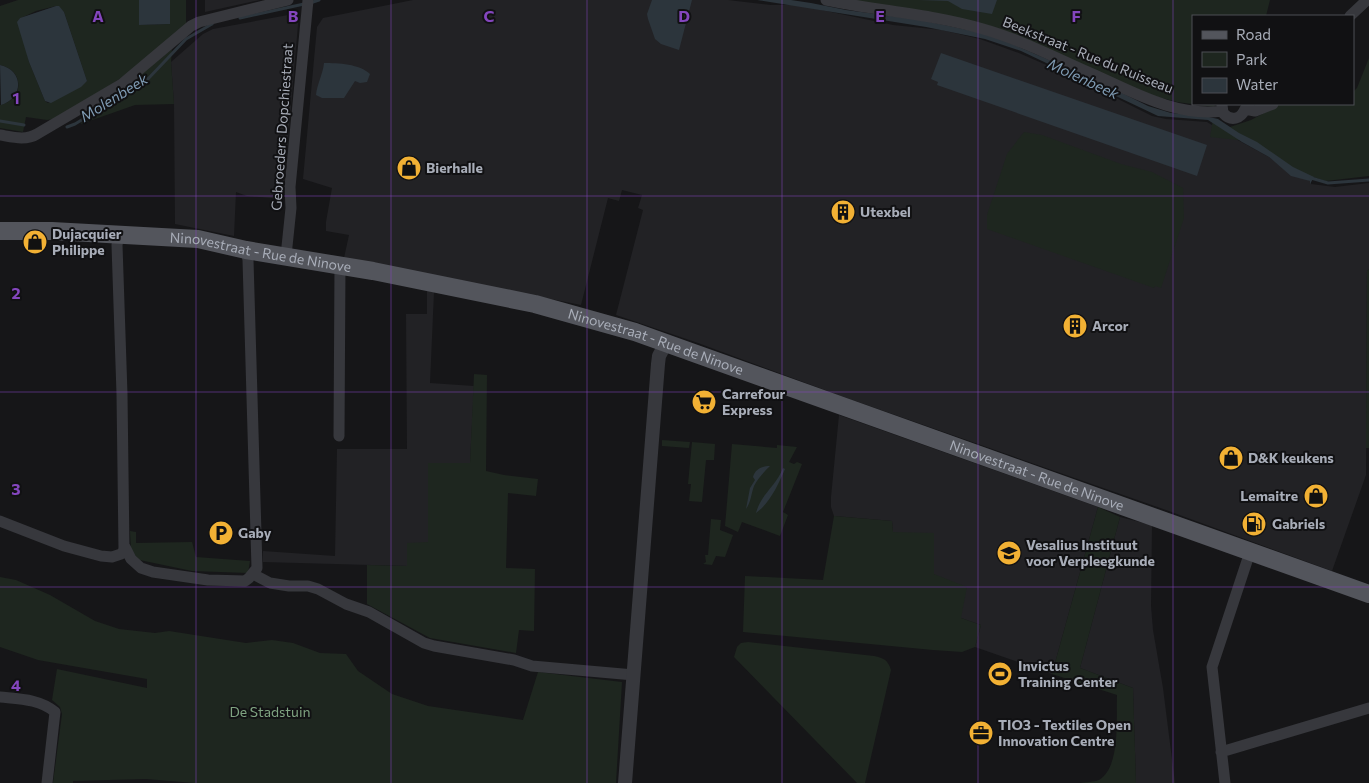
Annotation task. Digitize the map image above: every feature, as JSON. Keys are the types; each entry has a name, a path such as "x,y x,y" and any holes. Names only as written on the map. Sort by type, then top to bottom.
{"main road":[{"name":"Ninovestraat - Rue de Ninove","path":"0,231 52,231 198,239 246,250 340,265 543,306 666,343 1369,594"}],"street":[{"path":"0,135 20,138 31,137 37,134 122,84 191,26 199,22 288,0"},
{"name":"Beekstraat - Rue du Ruisseau","path":"826,0 929,16 982,29 1017,40 1144,98 1187,110 1222,107 1225,116 1234,119 1244,109 1255,111 1270,105"},
{"path":"1351,15 1367,0"},
{"name":"Gebroeders Dopchiestraat","path":"286,256 291,208 290,187 307,6"},
{"path":"0,521 64,546 101,556 112,557 121,554 124,548 122,394 117,245 119,234"},
{"path":"124,548 140,568 153,572 208,580 245,581 255,571 248,260 246,250"},
{"path":"338,436 340,265"},
{"path":"625,783 658,364 659,356 666,343"},
{"path":"1225,783 1212,667 1250,552"},
{"path":"255,571 270,583 308,586 318,589 346,604 369,612 424,643 434,646 514,660 532,666 634,675"},
{"path":"0,697 35,701 50,707 56,712 47,783"},
{"path":"1221,752 1369,708"}],"shaded area":[{"path":"205,0 260,0 205,12"},
{"path":"413,0 728,0 771,5 798,5 893,25 942,30 980,39 1019,53 1076,78 1152,116 1207,122 1269,157 1291,174 1311,181 1311,184 1335,187 1369,183 1366,475 1332,571 1166,510 616,315 643,210 638,208 642,195 622,190 619,201 608,198 581,305 344,258 349,235 326,231 332,188 303,179 317,27 323,18"},
{"path":"299,13 283,199 247,196 236,192 234,236 175,224 174,104 171,62 203,34 213,29"},
{"path":"427,290 434,292 430,383 474,386 470,463 428,463 428,542 407,566 263,562 263,551 335,556 337,449 407,449 406,314 427,314"},
{"name":"Vesalius Instituut voor Verpleegkunde","path":"839,415 1098,507 1052,674 975,647 981,625 961,618 934,574 893,532 892,521 834,516 831,507 831,497"},
{"path":"1120,517 1152,525 1151,606 1153,630 1163,688 1175,783 1136,783 1133,688 1080,668"}],"green space":[{"path":"18,0 139,0 139,25 170,24 170,0 186,0 186,25 139,66 61,118 47,120 26,117 23,132 0,128 0,105 14,97 18,85 14,73 0,65 0,6","holes":["56,6 64,12 87,81 48,103 45,101 29,62 19,19 36,11"]},
{"path":"849,0 1270,0 1266,15 1192,15 1192,104 1154,96 988,26"},
{"path":"172,49 174,104 135,105 81,124 84,113 136,78"},
{"path":"1369,58 1369,176 1326,181 1295,172 1248,141 1210,137 1213,119 1230,127 1251,120 1279,105 1354,105 1354,91"},
{"path":"1024,132 1042,135 1121,164 1152,172 1183,188 1184,218 1161,288 1155,286 1154,288 987,229 987,215 1007,154"},
{"path":"1369,269 1369,448 1366,448 1367,271"},
{"path":"474,374 487,375 486,471 538,479 536,496 508,493 506,568 535,569 534,631 519,630 516,653 430,638 367,604 367,565 407,566 407,543 428,542 428,463 470,463"},
{"path":"662,440 690,442 689,448 662,446"},
{"path":"692,442 715,444 714,460 706,460 702,502 689,501 691,484 688,484"},
{"path":"732,444 777,448 777,445 797,447 789,462 802,464 783,512 788,515 780,536 742,522 738,532 725,526"},
{"path":"1098,507 1120,517 1080,668 1133,688 1136,783 1080,783 1099,780 1106,774 1111,764 1116,741 1117,695 1052,674"},
{"path":"834,516 892,521 893,532 934,533 934,574 967,587 961,618 981,625 975,647 962,652 743,632 745,576 823,580"},
{"path":"711,519 721,520 720,530 733,535 725,557 716,556 712,565 703,564 706,562 705,555 708,555"},
{"path":"130,531 136,532 136,543 192,542 196,557 250,561 248,573 192,571 135,559 131,550"},
{"name":"De Stadstuin","path":"0,577 16,580 50,595 95,621 119,629 155,633 169,631 246,643 272,640 293,643 320,653 346,654 358,671 392,694 428,706 523,720 538,672 622,682 616,783 194,783 146,779 53,783 62,714 60,707 52,700 57,669 147,688 147,679 38,660 0,647"},
{"path":"748,642 874,656 887,662 891,670 865,783 857,783 734,657 737,647 741,643"}],"water":[{"path":"139,0 170,0 170,24 139,25"},
{"path":"652,0 692,0 679,50 661,44 655,39 647,14"},
{"path":"757,0 791,0 846,10 921,20 991,35 1098,81 1148,106 1171,113 1200,115 1218,119 1257,142 1293,167 1314,177 1310,184 1310,181 1291,176 1269,157 1208,120 1158,116 1021,51 985,39 926,27"},
{"path":"919,0 997,0 992,14 962,9 948,1"},
{"path":"59,6 64,12 87,81 81,87 51,103 45,101 29,62 17,22 20,18"},
{"path":"941,53 1207,145 1197,176 937,85 938,82 931,79"},
{"path":"324,63 355,66 370,74 367,82 360,83 355,81 344,98 322,98 316,95"},
{"path":"0,65 14,72 18,84 14,96 1,105"},
{"path":"770,466 756,483 746,509 750,488 755,480 753,477 755,472 759,468"},
{"path":"783,468 785,469 773,493 756,513 761,500 777,480"}],"waterway":[{"name":"Molenbeek","path":"310,3 319,0"},
{"name":"Molenbeek","path":"240,18 304,4"},
{"name":"Molenbeek","path":"67,127 146,81 186,39 212,24"},
{"name":"Molenbeek","path":"0,121 24,125"},
{"name":"Molenbeek","path":"1311,178 1328,183 1369,180"}],"place":[{"name":"Bierhalle","path":"409,168"},
{"name":"Utexbel","path":"843,212"},
{"name":"Dujacquier Philippe","path":"35,242"},
{"name":"Arcor","path":"1075,326"},
{"name":"Carrefour Express","path":"704,402"},
{"name":"D&K keukens","path":"1231,458"},
{"name":"Lemaitre","path":"1316,496"},
{"name":"Gabriels","path":"1254,524"},
{"name":"Gaby","path":"221,533"},
{"name":"Vesalius Instituut voor Verpleegkunde","path":"1009,553"},
{"name":"Invictus Training Center","path":"1000,674"},
{"name":"TIO3 - Textiles Open Innovation Centre","path":"981,733"}]}
